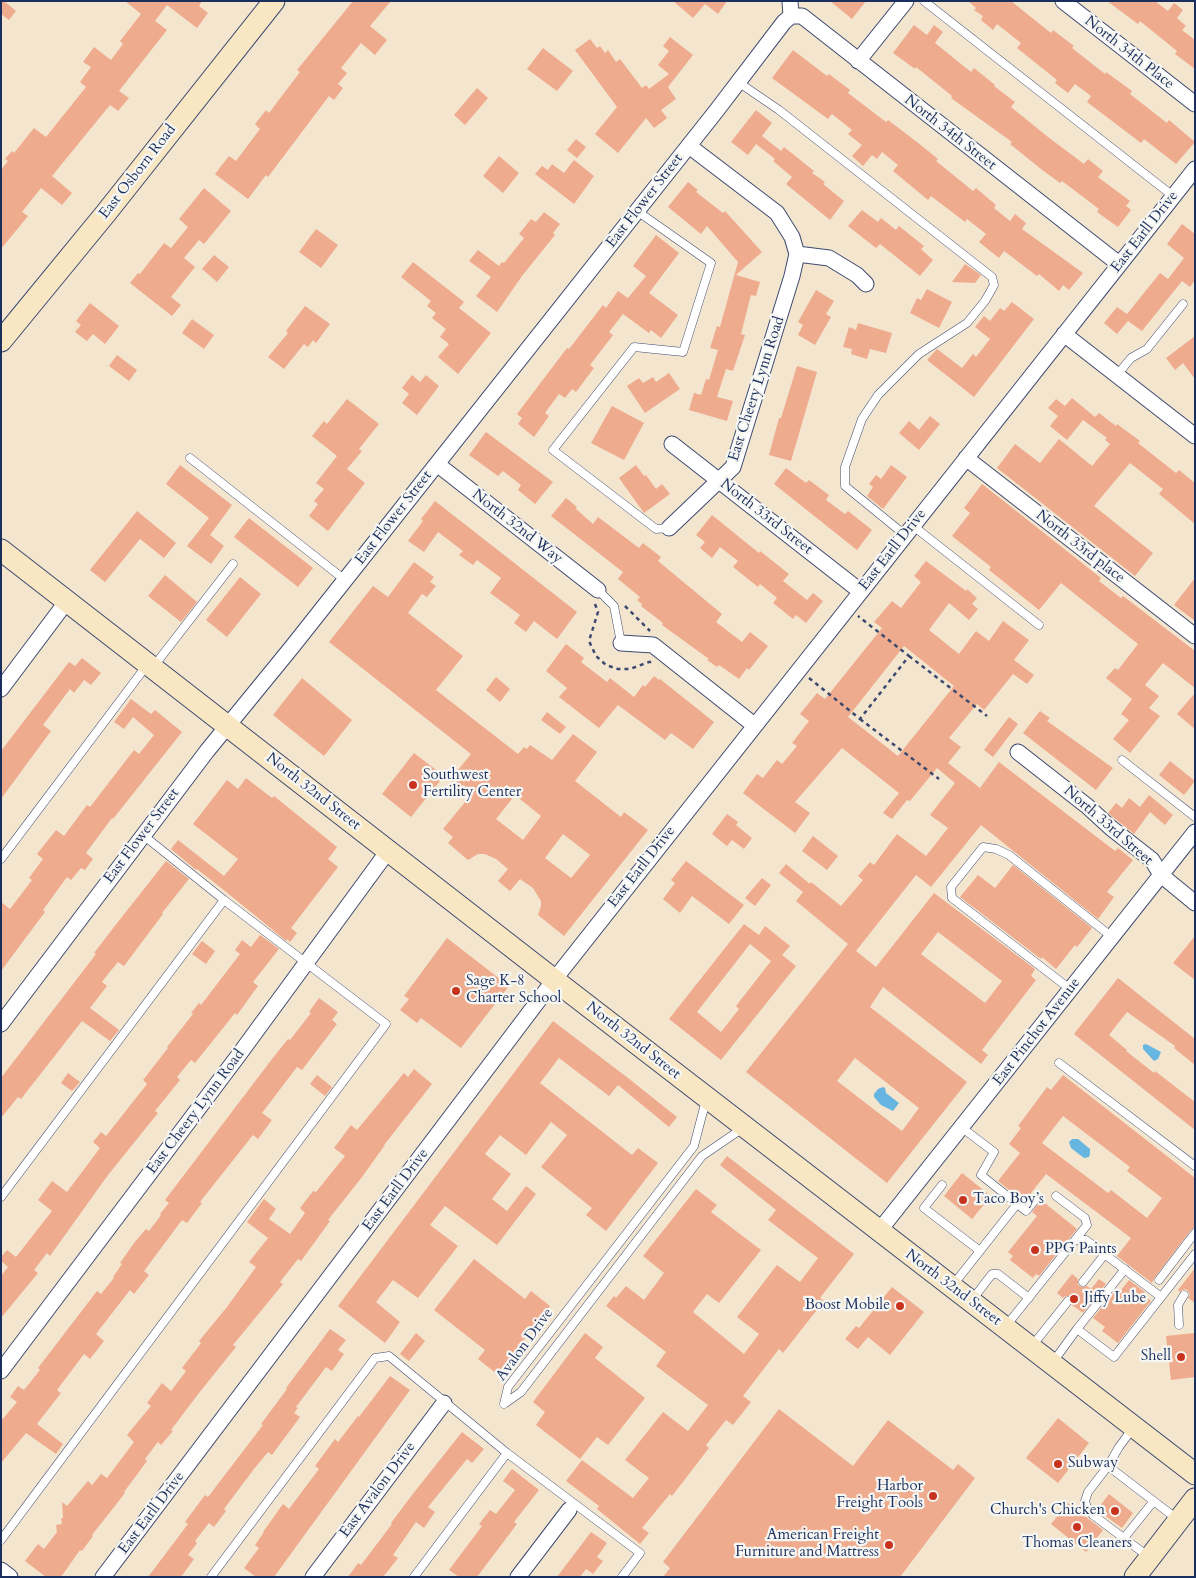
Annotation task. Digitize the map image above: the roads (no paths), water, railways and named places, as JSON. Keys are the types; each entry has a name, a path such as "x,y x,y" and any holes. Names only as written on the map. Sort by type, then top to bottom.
{"main road":[{"name":"East Osborn Road","path":"1,342 274,1"},
{"name":"North 32nd Street","path":"1,550 554,980 1195,1474"},
{"path":"1141,1571 1195,1498"}],"street":[{"path":"858,62 906,1"},
{"name":"North 34th Place","path":"1064,1 1195,104"},
{"name":"North 34th Street","path":"790,9 802,16 858,62 1119,264"},
{"name":"East Flower Street","path":"1,1024 143,835 228,726 689,146 784,22 790,9"},
{"path":"689,146 777,213 792,237 797,254 829,258 850,270 866,284"},
{"name":"East Earll Drive","path":"103,1577 554,980 1119,264 1194,172"},
{"name":"East Cheery Lynn Road","path":"669,528 733,467 792,276 797,254"},
{"path":"1064,334 1195,436"},
{"name":"North 33rd Street","path":"672,444 860,591"},
{"name":"North 33rd place","path":"966,458 1195,636"},
{"name":"North 32nd Way","path":"437,464 598,590"},
{"path":"1,689 67,601"},
{"path":"620,643 653,646 754,725"},
{"name":"North 33rd Street","path":"1018,752 1152,860 1161,875 1195,903"},
{"name":"East Pinchot Avenue","path":"879,1231 1195,832"},
{"name":"East Cheery Lynn Road","path":"1,1371 388,851"},
{"name":"East Avalon Drive","path":"313,1577 444,1403"},
{"path":"518,1577 569,1510"},
{"path":"1,1570 10,1577"}],"lane":[{"path":"924,1 1173,196"},
{"path":"738,82 794,122 992,277 994,285 985,301 967,323 918,354 878,395 862,418 845,467 846,486 1039,626"},
{"path":"638,211 711,263 683,352 634,347 553,450 656,529 669,528"},
{"path":"1117,375 1131,358 1147,349 1183,304"},
{"path":"190,458 345,580"},
{"path":"1,859 150,666 233,564"},
{"path":"598,590 614,606 620,643"},
{"path":"1122,760 1195,817"},
{"path":"1,1540 386,1024 224,900 143,835"},
{"path":"1070,990 952,898 951,887 983,847 996,849 1008,855 1112,937"},
{"path":"1,1197 224,900"},
{"path":"1059,1063 1195,1166"},
{"name":"Avalon Drive","path":"707,1098 694,1146 508,1387 504,1404 521,1392 702,1156 745,1127"},
{"path":"961,1127 994,1152 981,1175 1026,1211 1035,1200"},
{"path":"942,1185 924,1208 980,1251"},
{"path":"1005,1327 1088,1225 1085,1218 1056,1196"},
{"path":"952,1287 1017,1204"},
{"path":"1159,1280 1195,1233"},
{"path":"1076,1240 1086,1240 1161,1297"},
{"path":"1083,1282 1105,1254"},
{"path":"1077,1329 1114,1357 1195,1254"},
{"path":"1051,1363 1124,1269"},
{"path":"971,1302 992,1274 998,1274 1029,1298"},
{"path":"1179,1325 1178,1305 1184,1295"},
{"path":"1031,1348 1068,1302"},
{"path":"211,1577 375,1358 389,1356 507,1453 640,1553 622,1577"},
{"path":"1134,1427 1088,1492 1085,1501 1087,1508 1093,1515 1124,1538 1141,1571"},
{"path":"414,1577 507,1453"},
{"path":"1108,1466 1178,1521"},
{"path":"1124,1538 1153,1502"}],"water":[{"path":"1146,1044 1161,1052 1158,1059 1154,1061 1143,1049 1143,1045"},
{"path":"883,1087 886,1093 899,1103 893,1111 881,1105 874,1097 878,1089"},
{"path":"1072,1139 1078,1139 1090,1149 1089,1157 1084,1158 1071,1148 1069,1142"}],"place":[{"name":"Southwest Fertility Center","path":"413,785"},
{"name":"Sage K-8 Charter School","path":"456,991"},
{"name":"Taco Boy’s","path":"963,1200"},
{"name":"PPG Paints","path":"1035,1250"},
{"name":"Jiffy Lube","path":"1074,1299"},
{"name":"Boost Mobile","path":"900,1306"},
{"name":"Shell","path":"1181,1357"},
{"name":"Subway","path":"1058,1464"},
{"name":"Harbor Freight Tools","path":"933,1496"},
{"name":"Church's Chicken","path":"1115,1511"},
{"name":"Thomas Cleaners","path":"1077,1527"},
{"name":"American Freight Furniture and Mattress","path":"889,1545"}]}
